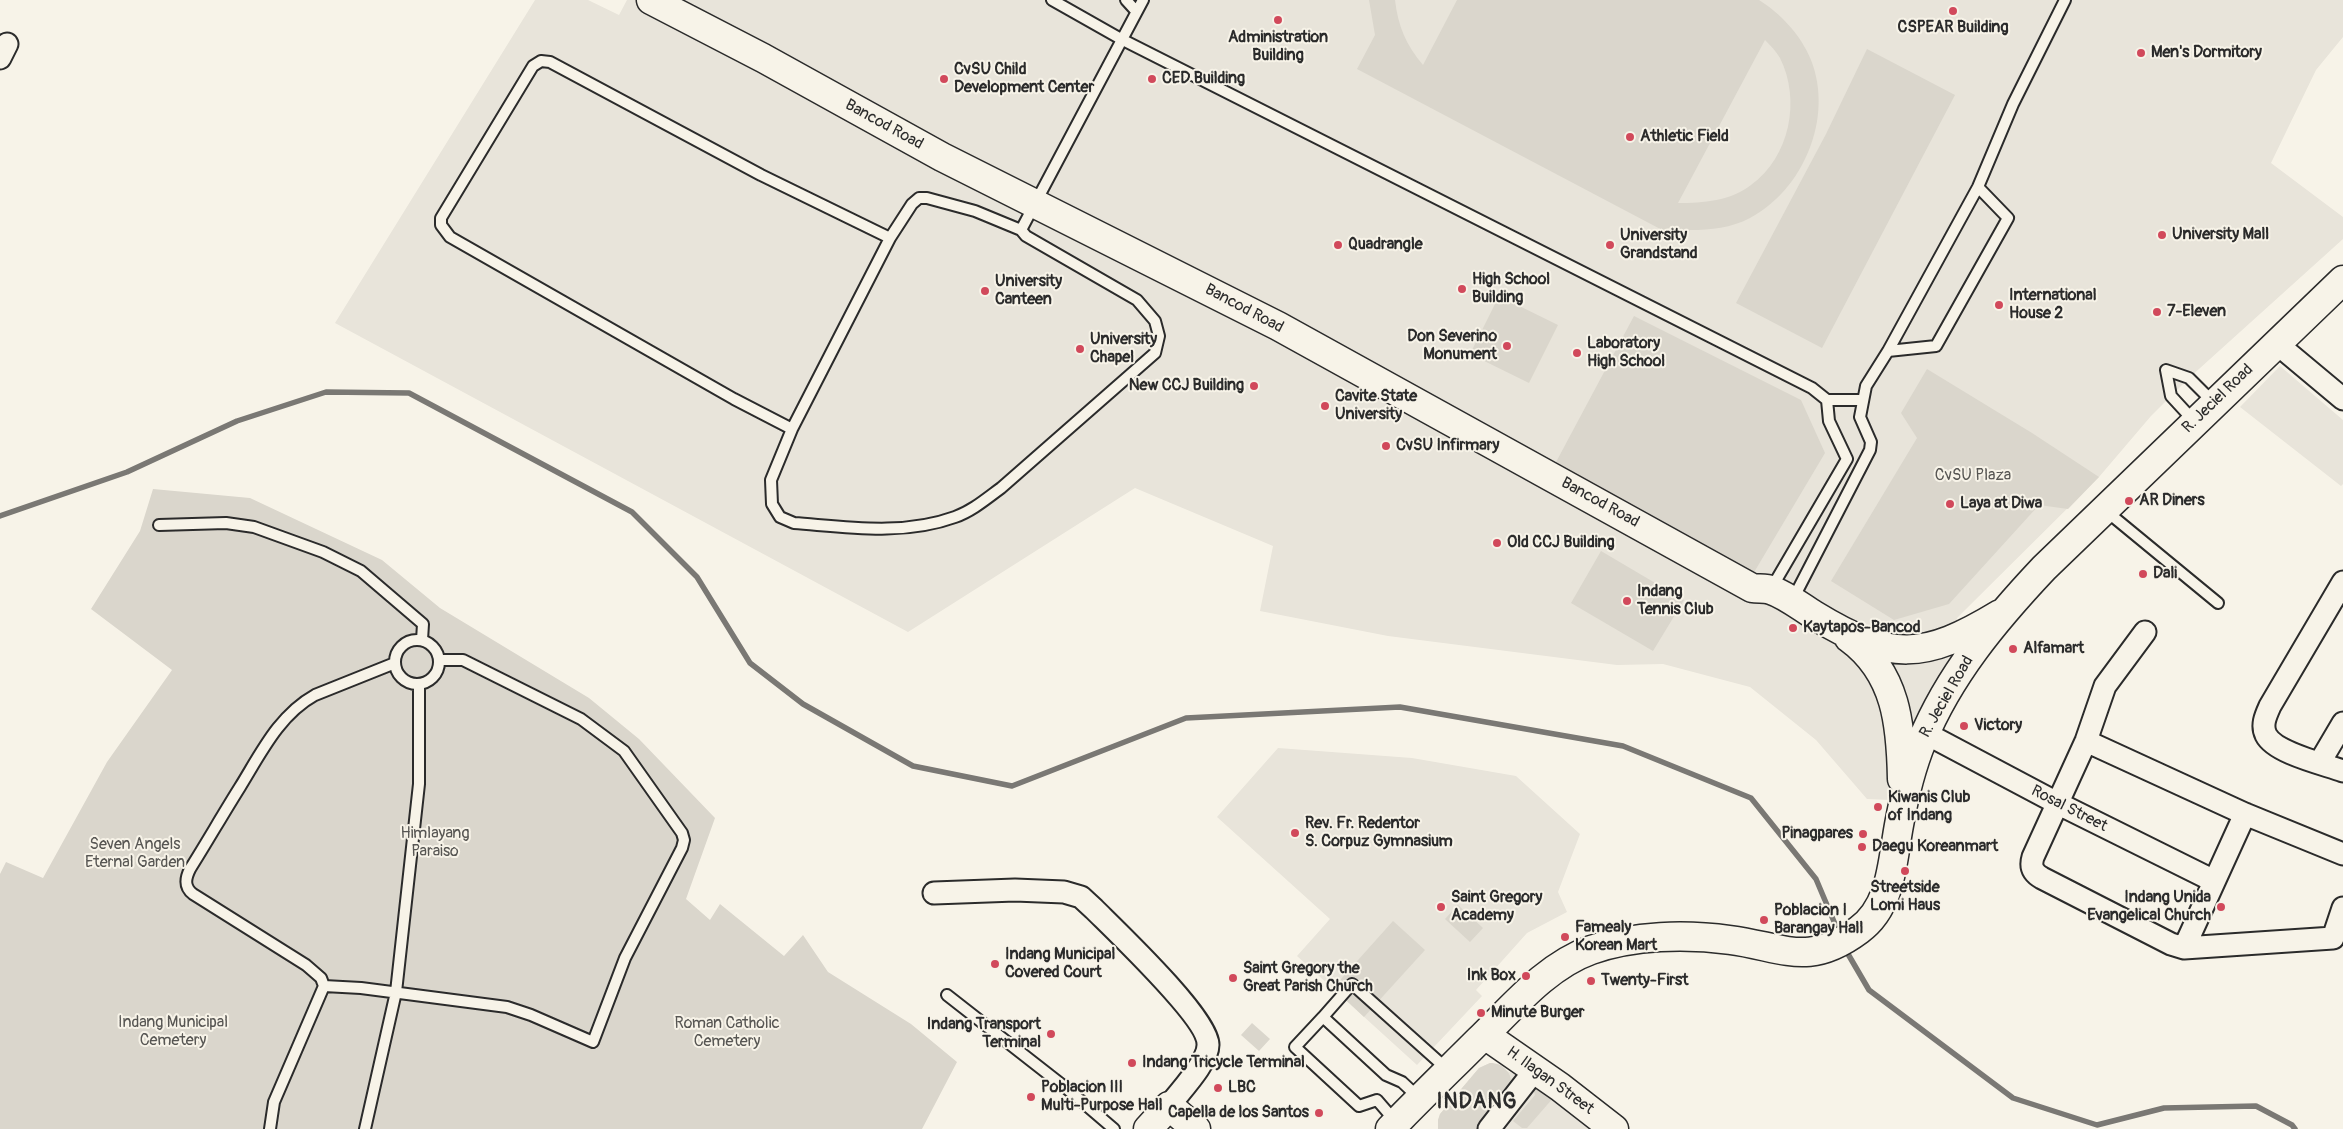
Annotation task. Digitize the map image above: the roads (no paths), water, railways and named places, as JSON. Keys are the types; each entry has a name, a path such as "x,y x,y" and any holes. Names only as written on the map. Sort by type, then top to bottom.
{"street":[{"name":"Bancod Road","path":"651,0 763,58 942,157 1192,281 1370,376 1752,588 1781,596 1855,638 1886,649 1916,650 1956,639 2000,614"},
{"name":"R. Jeciel Road","path":"1397,1127 1420,1099 1545,977 1577,956 1600,947 1644,939 1707,938 1743,942 1800,954 1816,952 1844,940 1869,921 1883,900 1890,877 1903,806 1914,764 1925,733 1962,668 2000,614 2104,510 2343,280"},
{"path":"2276,343 2343,399"},
{"path":"2343,582 2270,706 2264,720 2266,736 2272,743 2286,751 2343,771"},
{"name":"Bancod Road","path":"1832,626 1852,641 1869,658 1891,693 1903,752 1903,806"},
{"path":"2145,632 2105,686 2086,741 2033,857 2031,865 2036,874 2171,944 2184,948 2333,938 2343,908"},
{"path":"2320,762 2343,723"},
{"name":"Rosal Street","path":"1925,733 2057,804 2214,881"},
{"path":"2086,741 2245,814 2343,854"},
{"path":"2184,948 2245,814"},
{"path":"934,893 1014,890 1064,892 1081,897 1155,971 1182,1002 1206,1035 1208,1048 1204,1058 1169,1106 1148,1129"},
{"name":"H. Ilagan Street","path":"1485,1035 1614,1129"},
{"path":"1489,1129 1535,1070"},
{"path":"1169,1106 1196,1129"}],"lane":[{"path":"1052,0 1121,39 1812,388 1827,400 1862,400"},
{"path":"1126,0 1136,11"},
{"path":"1021,230 1143,0"},
{"path":"1781,596 1870,450 1871,442 1860,417 1866,386 1888,352 1978,187 2013,104 2065,0"},
{"path":"792,428 734,399 450,237 441,225 441,218 534,66 541,61 550,62 761,174 890,238"},
{"path":"1888,352 1936,346 2008,218 1978,187"},
{"path":"919,198 928,198 975,211 1021,230 1026,236 1137,300 1155,321 1159,336 1155,353 1001,488 977,506 955,517 895,530 794,524 780,517 772,504 771,480 792,428 890,238 912,204 919,198"},
{"path":"2195,422 2171,396 2166,370 2189,378 2214,403"},
{"path":"1781,596 1847,459 1829,422 1827,400"},
{"path":"2104,510 2218,603"},
{"path":"159,525 226,523 254,528 339,559 368,576 422,624 422,640"},
{"path":"414,640 422,640 434,647 440,660 440,667 432,679 419,685 406,681 396,670 396,657 402,646 414,640"},
{"path":"324,986 396,992 507,1007 531,1015 593,1042 625,958 682,848 684,840 682,833 624,751 581,719 463,660 440,660"},
{"path":"270,1129 274,1102 324,986 321,978 306,965 193,894 187,887 186,879 267,742 293,710 315,695 395,663"},
{"path":"364,1129 396,992 419,784 419,685"},
{"path":"1397,1127 1377,1100 1360,1106 1295,1047 1352,984 1449,1070"},
{"path":"947,995 1066,1088 1114,1129"},
{"path":"1323,1017 1386,1075 1402,1082 1420,1099"}],"waterway":[{"path":"0,516 127,472 237,421 326,392 409,393 632,512 697,577 750,663 803,704 913,766 1012,786 1186,718 1400,707 1623,746 1751,798 1816,879 1835,924"},
{"path":"1848,954 1869,990 2013,1098 2097,1125 2164,1108 2256,1106 2292,1125 2295,1129"}],"place":[{"name":"CSPEAR Building","path":"1953,11"},
{"name":"Administration Building","path":"1278,20"},
{"name":"Men's Dormitory","path":"2141,53"},
{"name":"CvSU Child Development Center","path":"944,79"},
{"name":"CED Building","path":"1152,79"},
{"name":"Athletic Field","path":"1630,137"},
{"name":"University Mall","path":"2162,235"},
{"name":"Quadrangle","path":"1338,245"},
{"name":"University Grandstand","path":"1610,245"},
{"name":"High School Building","path":"1462,289"},
{"name":"University Canteen","path":"985,291"},
{"name":"International House 2","path":"1999,305"},
{"name":"7-Eleven","path":"2157,312"},
{"name":"Don Severino Monument","path":"1507,346"},
{"name":"University Chapel","path":"1080,349"},
{"name":"Laboratory High School","path":"1577,353"},
{"name":"New CCJ Building","path":"1254,386"},
{"name":"Cavite State University","path":"1325,406"},
{"name":"CvSU Infirmary","path":"1386,446"},
{"name":"AR Diners","path":"2129,501"},
{"name":"Laya at Diwa","path":"1950,504"},
{"name":"Old CCJ Building","path":"1497,543"},
{"name":"Dali","path":"2143,574"},
{"name":"Indang Tennis Club","path":"1627,601"},
{"name":"Kaytapos-Bancod","path":"1793,628"},
{"name":"Alfamart","path":"2013,649"},
{"name":"Victory","path":"1964,726"},
{"name":"Kiwanis Club of Indang","path":"1878,807"},
{"name":"Rev. Fr. Redentor S. Corpuz Gymnasium","path":"1295,833"},
{"name":"Pinagpares","path":"1863,834"},
{"name":"Daegu Koreanmart","path":"1862,847"},
{"name":"Streetside Lomi Haus","path":"1905,871"},
{"name":"Saint Gregory Academy","path":"1441,907"},
{"name":"Indang Unida Evangelical Church","path":"2221,907"},
{"name":"Poblacion I Barangay Hall","path":"1764,920"},
{"name":"Famealy Korean Mart","path":"1565,937"},
{"name":"Indang Municipal Covered Court","path":"995,964"},
{"name":"Ink Box","path":"1526,976"},
{"name":"Saint Gregory the Great Parish Church","path":"1233,978"},
{"name":"Twenty-First","path":"1591,981"},
{"name":"Minute Burger","path":"1481,1013"},
{"name":"Indang Transport Terminal","path":"1051,1034"},
{"name":"Indang Tricycle Terminal","path":"1132,1063"},
{"name":"LBC","path":"1218,1088"},
{"name":"Poblacion III Multi-Purpose Hall","path":"1031,1097"},
{"name":"Capella de los Santos","path":"1319,1113"}],"district":[{"name":"INDANG","path":"1477,1103"}],"park label":[{"name":"CvSU Plaza","path":"1973,476"},
{"name":"Himlayang Paraiso","path":"435,843"},
{"name":"Seven Angels Eternal Garden","path":"135,854"},
{"name":"Indang Municipal Cemetery","path":"173,1032"},
{"name":"Roman Catholic Cemetery","path":"727,1033"}]}
